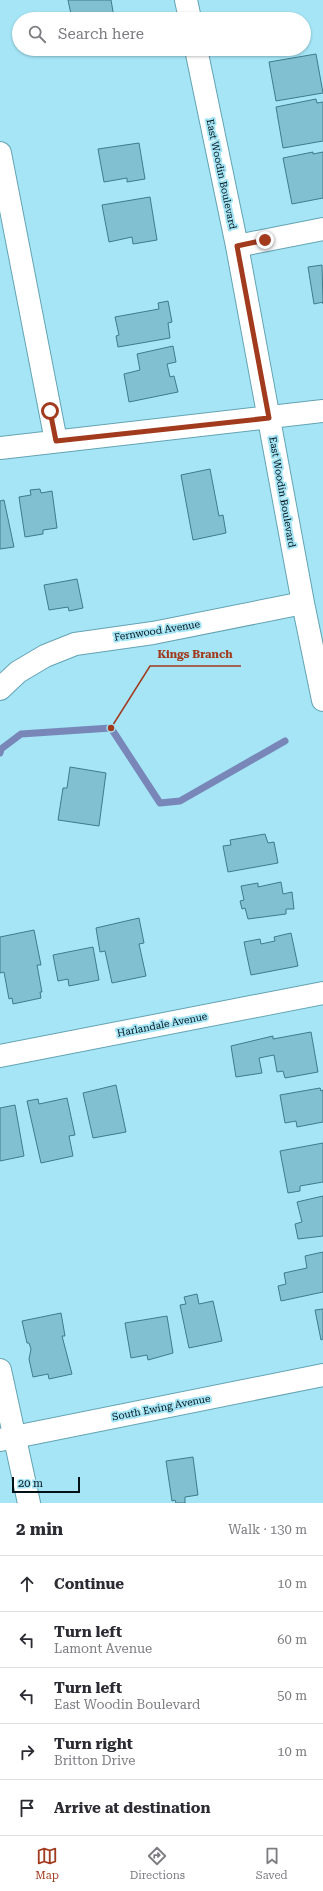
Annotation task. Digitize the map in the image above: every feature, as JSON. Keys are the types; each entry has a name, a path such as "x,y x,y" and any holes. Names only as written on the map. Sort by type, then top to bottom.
{"street":[{"path":"186,0 189,12"},
{"name":"East Woodin Boulevard","path":"197,56 237,246 303,603 323,700"},
{"path":"0,153 56,441"},
{"path":"237,246 323,229"},
{"path":"0,448 323,411"},
{"name":"Fernwood Avenue","path":"0,689 18,672 45,656 75,644 104,638 141,635 303,603"},
{"name":"Harlandale Avenue","path":"0,1056 323,993"},
{"path":"0,1370 7,1439 29,1503"},
{"name":"South Ewing Avenue","path":"7,1439 323,1375"}],"building":[{"path":"68,0 111,0 113,12 71,12"},
{"path":"316,54 323,93 276,101 269,62"},
{"path":"316,99 317,103 323,102 323,141 283,148 276,107"},
{"path":"139,143 145,179 127,182 127,178 104,182 98,149"},
{"path":"313,152 313,154 323,152 323,198 292,204 283,158"},
{"path":"150,197 157,240 133,244 132,237 109,242 102,205"},
{"path":"322,265 323,302 314,304 308,267"},
{"path":"168,301 172,322 168,323 170,338 118,347 116,336 119,335 115,317 159,309 158,303"},
{"path":"173,346 176,362 167,364 170,377 174,376 178,392 129,402 124,374 140,370 137,354"},
{"path":"210,469 219,516 223,515 226,533 193,540 181,475"},
{"path":"40,489 41,493 52,491 57,528 43,530 43,534 25,537 19,497 31,495 30,490"},
{"path":"4,500 14,547 0,549 0,501"},
{"path":"77,579 83,608 69,611 68,607 49,610 44,585"},
{"path":"70,767 106,773 99,826 58,820 63,788 67,788"},
{"path":"265,834 268,843 274,842 278,863 228,872 223,846 231,845 230,840"},
{"path":"281,882 283,894 292,892 294,909 286,909 286,914 248,919 245,908 242,909 240,901 244,900 241,886 258,883 258,887"},
{"path":"139,918 144,943 139,944 146,976 112,983 105,951 100,952 96,928"},
{"path":"34,930 41,965 37,965 42,992 40,992 41,998 13,1004 12,998 9,999 4,972 0,973 0,937"},
{"path":"291,933 298,966 251,975 244,942 260,939 261,944 275,941 274,937"},
{"path":"93,947 99,980 69,986 68,979 58,981 53,955"},
{"path":"311,1032 318,1072 285,1078 283,1071 277,1072 274,1055 259,1058 262,1073 236,1077 231,1046 273,1036 273,1039"},
{"path":"116,1085 126,1132 93,1138 83,1093"},
{"path":"320,1088 321,1091 323,1090 323,1122 297,1127 296,1121 285,1123 280,1095"},
{"path":"67,1098 75,1135 69,1136 73,1156 41,1163 27,1101 38,1099 39,1104"},
{"path":"15,1105 24,1156 0,1161 0,1108"},
{"path":"323,1143 323,1182 300,1186 300,1191 288,1193 280,1151"},
{"path":"323,1196 323,1236 298,1239 295,1224 302,1222 297,1202"},
{"path":"323,1252 323,1292 281,1301 278,1286 286,1284 284,1273 307,1268 305,1256"},
{"path":"197,1294 199,1304 213,1301 222,1341 189,1348 180,1305 186,1304 184,1297"},
{"path":"323,1309 323,1339 321,1340 315,1310"},
{"path":"61,1313 65,1336 62,1336 72,1374 49,1379 48,1374 33,1377 29,1359 31,1349 29,1343 27,1343 22,1321"},
{"path":"167,1316 173,1353 148,1360 147,1355 131,1358 125,1323"},
{"path":"193,1457 198,1495 185,1497 185,1503 176,1503 175,1500 172,1501 166,1461"}],"waterway":[{"path":"0,753 1,749 21,734 111,728 160,803 180,801 285,741"}],"place":[{"name":"Kings Branch","path":"111,728"}],"route":[{"path":"50,411 56,441 269,418 237,246 265,240"}]}
